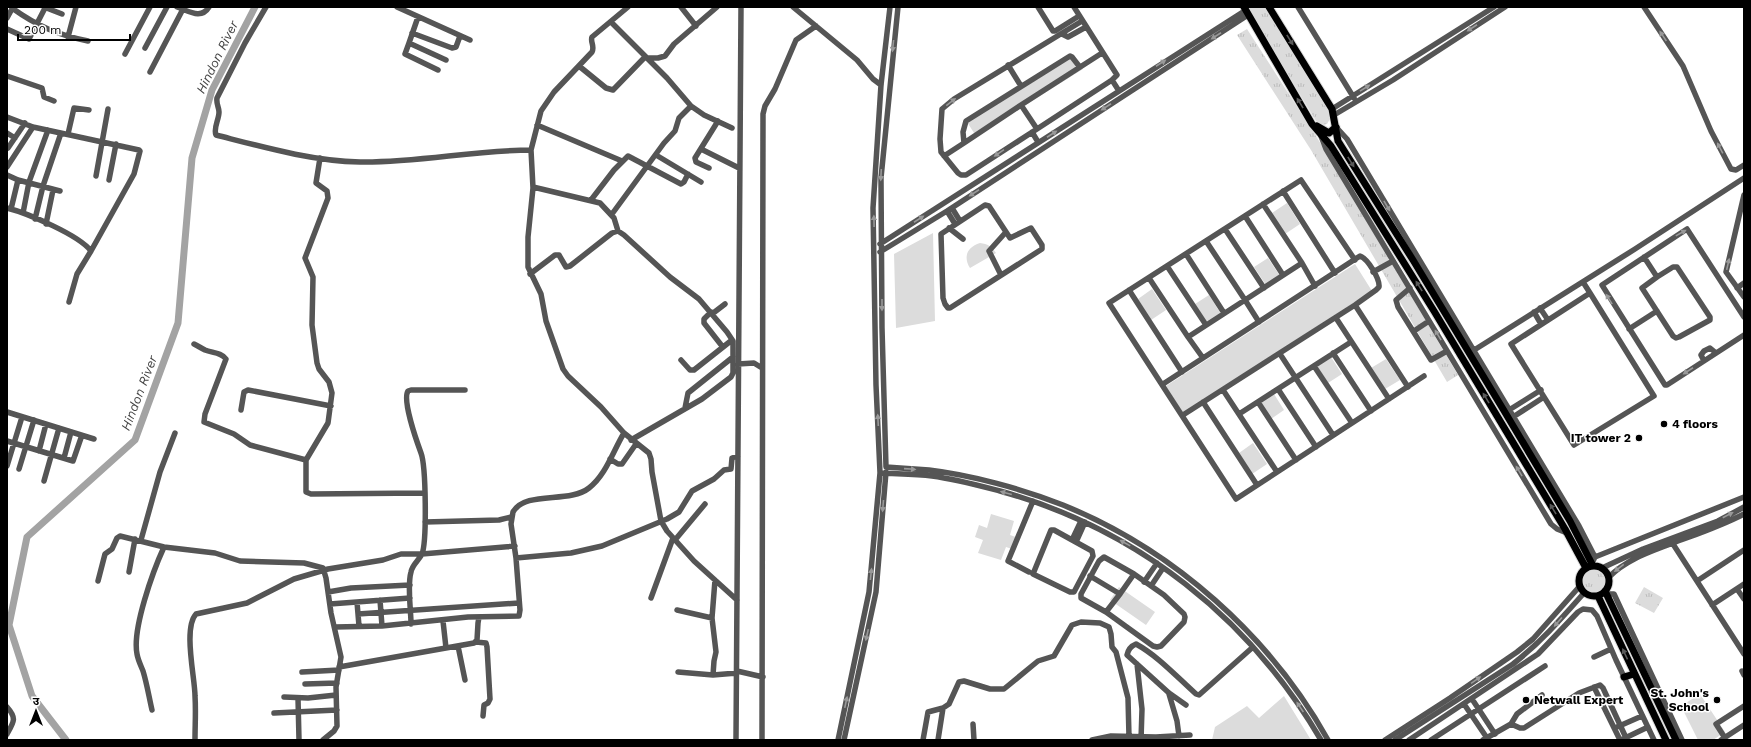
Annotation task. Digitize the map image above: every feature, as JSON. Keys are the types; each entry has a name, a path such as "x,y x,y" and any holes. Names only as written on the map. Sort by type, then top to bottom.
{"main road":[{"path":"1270,7 1333,112 1338,141 1472,352 1519,431 1592,563"},
{"path":"1246,10 1309,118 1321,136 1331,146 1431,305 1567,533 1592,563 1602,568 1609,577 1606,593 1645,671 1676,740"},
{"path":"1309,118 1325,132 1329,133 1336,126"},
{"path":"1592,563 1580,574 1579,587 1584,593 1591,596 1598,596 1606,593"},
{"path":"1598,596 1666,740"},
{"path":"1624,678 1634,674"}],"street":[{"path":"68,37 76,7"},
{"path":"125,54 150,7"},
{"path":"145,48 167,7"},
{"path":"150,72 180,8 200,14 206,12 209,7"},
{"path":"266,7 245,43 217,98 216,103 219,111 215,134 218,136 320,158 359,162 385,162 487,152 531,150"},
{"path":"397,7 418,18 470,40"},
{"path":"628,7 592,37 593,49 549,98 541,111 531,150 533,187 527,260 530,274 541,294 546,321 563,369 568,376 601,407 624,433 650,456 660,521 694,562 738,600"},
{"path":"681,7 696,26"},
{"path":"736,740 741,7"},
{"path":"793,7 857,60 873,79 881,85"},
{"path":"883,467 876,385 874,172 881,85 890,7"},
{"path":"844,740 876,592 883,474 881,178 898,7"},
{"path":"1038,7 1053,31 1080,18"},
{"path":"1074,7 1117,75 1112,80 966,175 961,175 941,152 940,139 942,109 954,99 1008,65 1062,34 1080,18"},
{"path":"1298,7 1357,102"},
{"path":"1333,112 1353,96 1494,7"},
{"path":"1333,112 1357,102 1505,7"},
{"path":"1644,7 1683,66 1711,131 1731,169 1736,170 1744,165"},
{"path":"8,16 12,8 47,29 68,37 88,42"},
{"path":"7,29 28,40 38,23 44,8 62,14"},
{"path":"579,66 606,88 613,90 646,57 658,58 665,56 674,44 716,8"},
{"path":"874,247 1246,10"},
{"path":"875,256 882,250 990,182 1246,10"},
{"path":"418,18 405,54 438,70"},
{"path":"611,22 667,78 691,106 732,128"},
{"path":"762,740 764,110 775,89 796,40 816,26"},
{"path":"1062,34 1068,37 1086,28"},
{"path":"412,32 452,48 456,47 460,36"},
{"path":"409,43 446,60"},
{"path":"944,156 1102,52"},
{"path":"964,143 962,132 966,121 1070,56 1079,66"},
{"path":"1008,65 1021,86"},
{"path":"7,76 42,88 44,97 54,101"},
{"path":"1112,80 1119,91"},
{"path":"1021,105 1034,130 1038,142"},
{"path":"612,214 676,128 678,118 691,106"},
{"path":"68,134 74,108 89,110"},
{"path":"96,176 108,109"},
{"path":"7,117 33,127 139,150 139,156 134,174 77,274 69,302"},
{"path":"709,168 695,161 718,121"},
{"path":"8,148 25,123"},
{"path":"537,125 622,161"},
{"path":"7,167 33,127"},
{"path":"23,212 29,182 48,130"},
{"path":"35,219 43,186 61,132"},
{"path":"7,133 15,138"},
{"path":"1321,136 1326,149 1551,524 1557,529 1567,533"},
{"path":"109,180 116,144"},
{"path":"701,149 739,168"},
{"path":"656,155 701,182"},
{"path":"591,200 622,161 628,156 681,184 688,174"},
{"path":"320,158 316,183 327,191 328,198 305,258 313,277 312,325 317,363 319,369 330,384 332,393 328,422 306,460 306,490 308,493 424,493"},
{"path":"7,175 18,180 60,192"},
{"path":"986,176 990,182"},
{"path":"1519,431 1509,410 1472,352 1642,245 1744,178"},
{"path":"18,180 9,209 23,212 35,219 58,228 80,241 91,251"},
{"path":"1355,260 1301,180 1109,303 1163,384 1236,499 1424,376"},
{"path":"533,187 600,203 612,214 618,231 670,277 700,299 732,340 733,373 731,377 702,399 631,440"},
{"path":"46,224 53,190"},
{"path":"1283,191 1335,273"},
{"path":"1744,195 1726,272 1744,297"},
{"path":"1263,204 1302,263 1315,286"},
{"path":"988,205 1010,238 1031,228 1042,247 950,308 946,307 943,298 941,234 949,228 988,205"},
{"path":"949,209 958,223"},
{"path":"1245,216 1283,275"},
{"path":"949,228 963,239"},
{"path":"1225,229 1264,288"},
{"path":"1744,317 1687,230 1644,255 1602,285 1664,385 1667,385 1704,361 1701,355 1704,351 1710,348 1716,353 1744,335"},
{"path":"530,274 555,255 559,255 566,267 570,266 612,233 618,231"},
{"path":"1001,275 989,251 1006,232"},
{"path":"1206,241 1259,322"},
{"path":"1642,245 1644,255 1657,276"},
{"path":"1635,249 1644,255"},
{"path":"1186,254 1224,313"},
{"path":"1163,384 1355,260 1363,257 1373,272 1378,281 1379,287 1336,318 1183,415"},
{"path":"1373,272 1393,261"},
{"path":"1188,337 1302,263"},
{"path":"1167,266 1206,325"},
{"path":"1673,267 1677,267 1710,317 1710,320 1676,338 1672,336 1642,288 1657,276 1673,267"},
{"path":"1149,278 1203,358"},
{"path":"1583,282 1590,293 1654,396 1574,445 1511,344 1590,293"},
{"path":"1738,288 1744,283"},
{"path":"1410,288 1399,296 1396,302 1431,360 1447,351"},
{"path":"1129,290 1182,372"},
{"path":"722,346 704,323 704,319 725,304"},
{"path":"1355,305 1408,387"},
{"path":"1540,308 1548,320"},
{"path":"1629,329 1657,311"},
{"path":"1534,312 1541,324"},
{"path":"1336,318 1389,399"},
{"path":"1414,331 1429,321"},
{"path":"681,360 690,370 694,370 722,346 732,340"},
{"path":"1239,414 1351,342"},
{"path":"194,344 206,351 225,356 226,359 205,414 204,422 234,434 250,445 306,460"},
{"path":"1280,354 1333,436"},
{"path":"1333,354 1371,411"},
{"path":"685,408 688,393 733,357"},
{"path":"738,364 754,363 762,368"},
{"path":"1314,366 1352,424"},
{"path":"1278,389 1316,447"},
{"path":"241,410 244,392 248,390 330,406"},
{"path":"411,624 411,570 422,554 425,522 423,458 408,408 407,392 411,390 465,390"},
{"path":"1223,390 1277,472"},
{"path":"1509,410 1541,390"},
{"path":"1513,417 1544,396"},
{"path":"1203,402 1257,485"},
{"path":"1258,402 1296,460"},
{"path":"7,412 94,439"},
{"path":"7,466 22,417"},
{"path":"19,469 34,420"},
{"path":"39,451 46,424"},
{"path":"44,481 59,428"},
{"path":"64,458 71,432"},
{"path":"129,572 138,540 175,433"},
{"path":"334,627 382,626 479,617 519,616 516,558 511,517 515,509 523,503 575,495 582,492 597,480 624,433"},
{"path":"7,441 71,461 74,460 82,435"},
{"path":"610,459 618,464 622,464 636,444"},
{"path":"516,558 571,553 602,546 660,521 679,512 692,491 714,479 724,470 730,468 732,458 738,456"},
{"path":"883,467 946,473 1024,492 1063,506 1134,540 1196,585 1253,637 1298,693 1328,740"},
{"path":"883,474 932,476 978,485 1056,509 1118,539 1157,563 1221,614 1253,647 1286,686 1321,740"},
{"path":"838,740 869,592 883,474"},
{"path":"1592,563 1744,497"},
{"path":"1029,572 1008,561 1033,501"},
{"path":"651,598 674,539 706,504"},
{"path":"1602,568 1643,549 1718,520 1744,507"},
{"path":"1609,577 1618,568 1634,558 1727,524 1744,514"},
{"path":"425,522 499,520 511,517"},
{"path":"1074,541 1083,521"},
{"path":"1051,530 1054,530 1074,541 1093,553 1074,592 1070,592 1033,574 1051,530"},
{"path":"98,582 104,557 107,552 112,549 118,536 164,547 215,553 240,561 304,563 318,566 324,570 340,657 336,695 336,729 323,740"},
{"path":"1672,544 1744,654"},
{"path":"194,740 196,697 190,650 194,616 199,613 243,604 259,598 294,579 344,565 383,560 401,554 422,554 514,546"},
{"path":"152,710 143,672 137,655 136,644 140,619 150,584 164,547"},
{"path":"1697,581 1744,550"},
{"path":"1104,557 1134,574 1144,582 1164,595 1185,615 1184,622 1161,646 1157,647 1153,646 1106,612 1080,597 1099,561 1104,557"},
{"path":"1144,582 1157,563"},
{"path":"1151,586 1163,568"},
{"path":"1106,612 1134,574"},
{"path":"1090,576 1120,594"},
{"path":"713,674 713,665 716,652 712,618 715,580"},
{"path":"1712,605 1744,584"},
{"path":"328,592 351,588 410,585"},
{"path":"1385,740 1450,698 1521,649 1533,639 1579,587"},
{"path":"1737,589 1744,599"},
{"path":"1395,740 1513,664 1533,648 1551,630 1584,593"},
{"path":"330,604 410,598"},
{"path":"380,600 382,626"},
{"path":"357,602 359,626"},
{"path":"358,614 411,612 519,603"},
{"path":"677,610 712,618"},
{"path":"1409,740 1538,654 1574,616 1583,610 1592,610 1595,612 1624,678 1654,740"},
{"path":"1574,616 1575,623"},
{"path":"476,642 479,617"},
{"path":"443,621 446,648"},
{"path":"924,740 928,712 943,708 949,704 960,681 990,689 1004,689 1038,661 1054,656 1073,624 1081,622 1100,623 1108,627 1110,630 1112,647 1116,652 1126,685 1128,698 1129,737"},
{"path":"302,672 339,669 476,642 486,643 490,699 488,703 484,705 483,716"},
{"path":"1186,705 1169,693 1127,656 1132,646 1136,644 1154,657 1199,695 1253,647"},
{"path":"458,646 465,680"},
{"path":"1533,648 1538,654"},
{"path":"1594,656 1612,649"},
{"path":"1137,664 1142,709 1141,739"},
{"path":"1431,740 1544,666"},
{"path":"1645,671 1682,740"},
{"path":"678,672 713,674 737,672 763,678"},
{"path":"304,684 337,683"},
{"path":"1511,724 1524,728 1579,693 1594,687 1618,726 1624,740 1648,727"},
{"path":"1169,693 1177,721 1179,736"},
{"path":"284,697 298,698 336,695"},
{"path":"1464,704 1485,739 1511,724 1517,714 1542,695"},
{"path":"298,698 299,740"},
{"path":"1472,699 1495,734"},
{"path":"1743,727 1723,739 1716,724 1744,706"},
{"path":"7,707 12,712 14,722 7,734"},
{"path":"938,740 943,708"},
{"path":"274,713 337,710"},
{"path":"1618,726 1642,716"},
{"path":"973,724 974,740"},
{"path":"1092,740 1103,737 1129,737 1141,739 1190,735"}],"green space":[{"path":"1247,7 1266,7 1330,113 1331,117 1327,124 1323,125 1316,121"},
{"path":"1247,29 1321,144 1458,375 1447,382 1311,150 1237,35"},
{"path":"1074,55 1083,69 976,136 967,122"},
{"path":"1287,203 1300,224 1285,234 1272,213"},
{"path":"933,233 935,321 896,328 894,254"},
{"path":"980,243 989,246 996,253 970,268 967,260 969,250"},
{"path":"1268,258 1280,276 1266,285 1254,267"},
{"path":"1355,264 1372,291 1183,413 1166,386"},
{"path":"1152,289 1166,310 1151,320 1138,299"},
{"path":"1209,295 1221,314 1207,323 1195,304"},
{"path":"1331,357 1342,374 1328,383 1317,366"},
{"path":"1386,359 1400,380 1385,389 1371,368"},
{"path":"1274,394 1284,410 1271,419 1260,403"},
{"path":"1253,443 1267,464 1252,474 1239,453"},
{"path":"991,514 1014,521 1010,535 1019,538 1015,550 1006,547 1001,560 978,553 983,540 975,537 979,525 987,528"},
{"path":"1594,570 1602,573 1605,581 1602,589 1594,592 1586,589 1583,581 1586,573"},
{"path":"1119,587 1155,612 1146,625 1110,600"},
{"path":"1644,587 1663,598 1654,613 1635,603"},
{"path":"1700,694 1725,732 1713,740 1698,740 1681,706"},
{"path":"1284,696 1311,740 1212,740 1215,727 1247,706 1259,718"}],"waterway":[{"name":"Hindon River","path":"66,740 32,696 9,625 27,537 135,440 178,323 192,158 212,90 255,7"}],"place":[{"name":"4 floors","path":"1664,424"},
{"name":"IT tower 2","path":"1639,438"},
{"name":"Netwall Expert","path":"1526,700"},
{"name":"St. John's School","path":"1717,700"}]}
